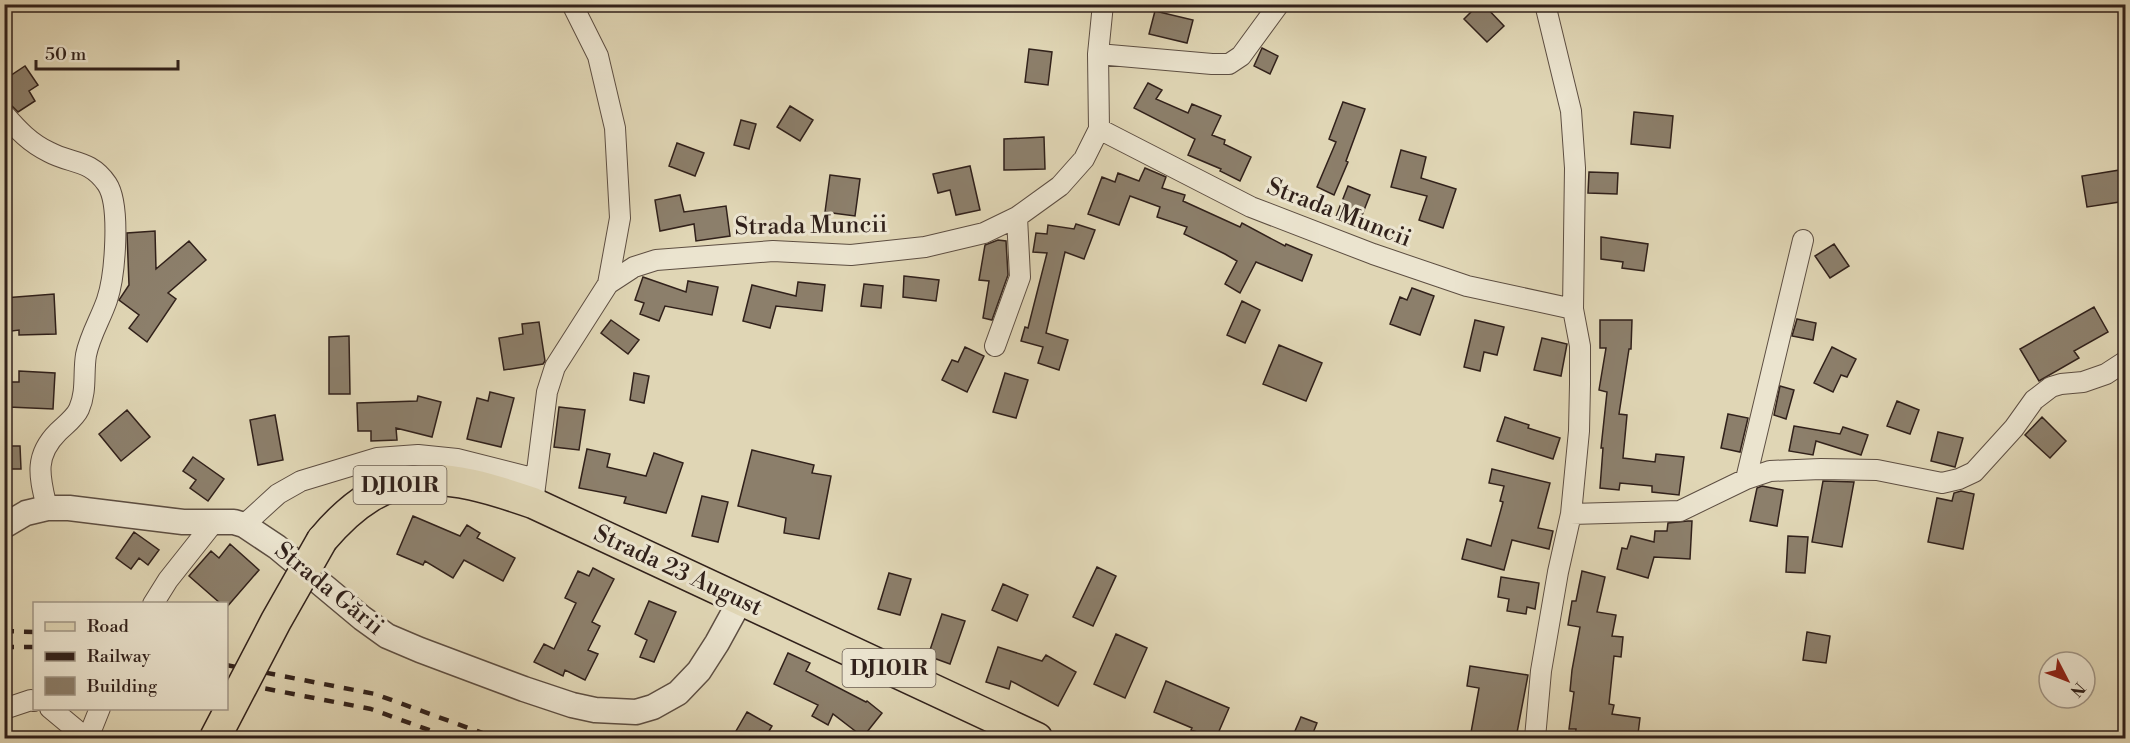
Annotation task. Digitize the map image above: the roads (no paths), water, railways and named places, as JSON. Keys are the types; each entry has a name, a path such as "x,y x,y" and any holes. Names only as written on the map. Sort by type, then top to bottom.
{"main road":[{"name":"Strada 23 August","path":"215,738 276,621 322,540 355,505 372,495 405,483 426,480 454,480 534,491 740,601 1037,738"}],"street":[{"name":"Strada Muncii","path":"534,491 547,392 555,367 608,284 620,218 615,128 598,56 573,4"},
{"name":"Strada Muncii","path":"608,284 634,267 656,260 773,251 851,255 925,247 984,233 1017,217 1060,186 1084,159 1098,129 1098,54 1103,4"},
{"path":"1098,54 1229,64 1241,56 1279,4"},
{"path":"1535,738 1541,671 1558,572 1571,514 1580,395 1580,346 1573,309 1575,168 1571,111 1545,4"},
{"path":"4,114 24,137 50,154 96,170 109,186 113,203 117,239 108,298 94,328 86,356 85,387 79,410 44,449 39,465 48,508"},
{"name":"Strada Muncii","path":"1098,129 1251,207 1373,254 1467,286 1573,309"},
{"path":"995,346 1020,277 1017,217"},
{"path":"1746,479 1803,240"},
{"path":"1571,514 1680,511 1746,479 1770,471 1877,470 1942,483 1959,479 1974,472 2014,428 2034,400 2051,387 2083,382 2106,374 2126,361"},
{"path":"244,525 278,494 301,481 377,458 418,455 457,459 534,491"},
{"name":"Strada Gării","path":"4,526 26,513 48,508 69,508 183,522 234,522 244,525 277,547 387,636 514,685 595,711 636,712 653,707 678,693 699,671 740,601"},
{"path":"154,602 214,522"},
{"path":"4,709 33,700"},
{"path":"52,710 87,738 99,710"}],"railway":[{"path":"4,631 33,632"},
{"path":"4,647 33,647"},
{"path":"228,665 375,694 496,738"},
{"path":"228,681 371,709 451,738"}]}
